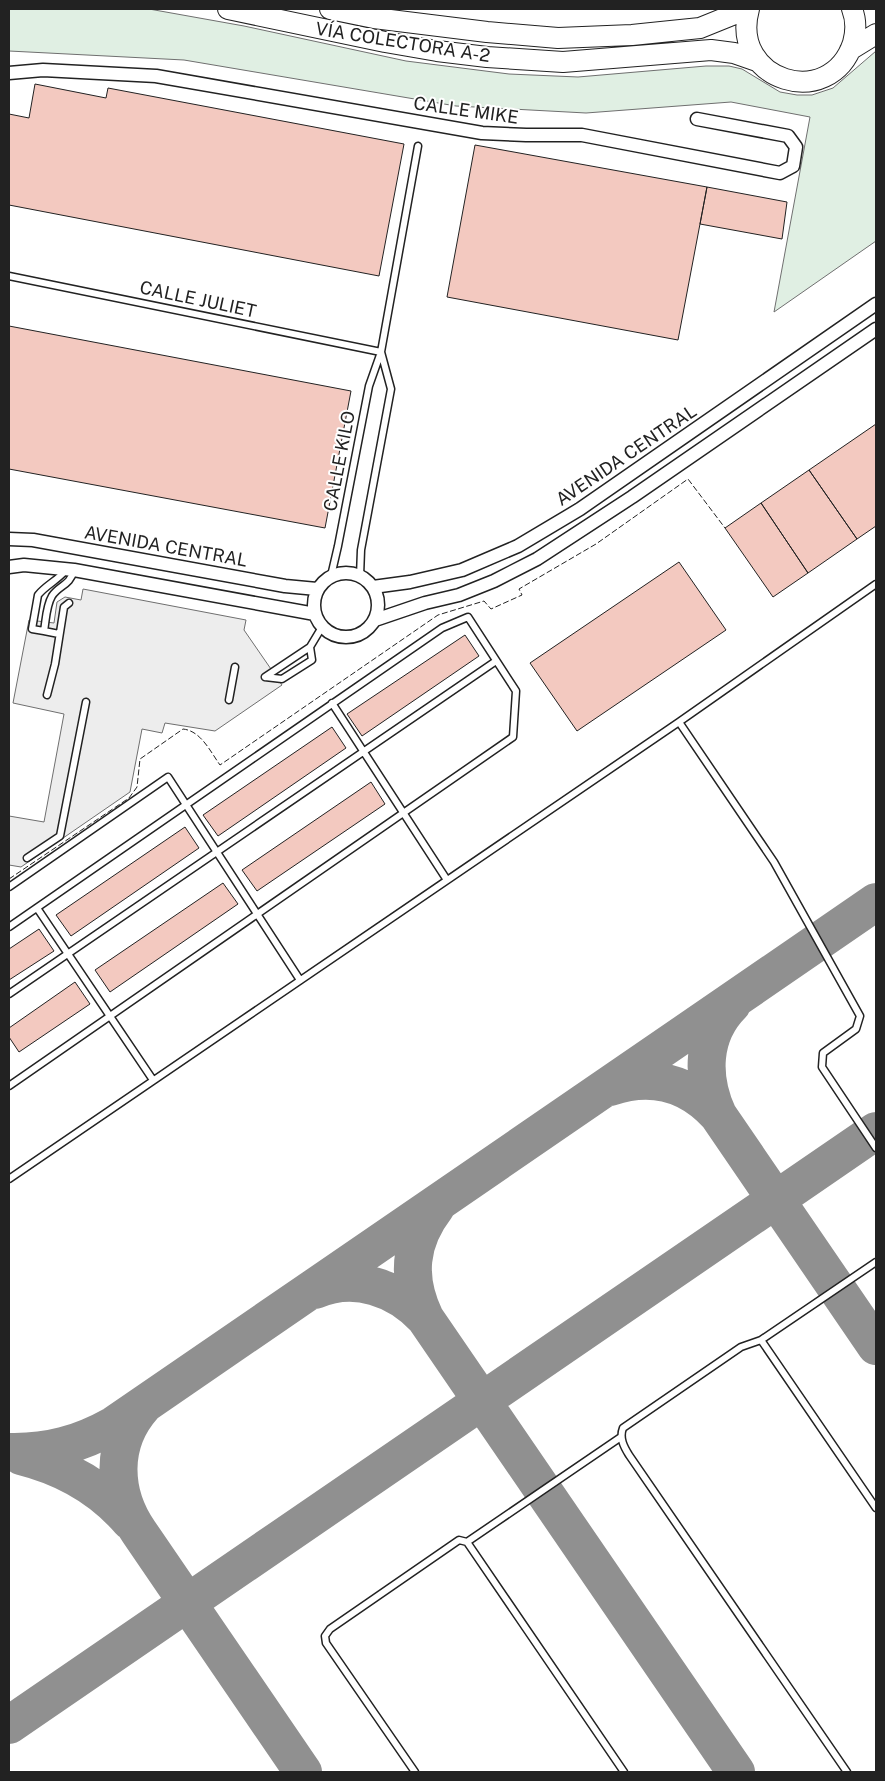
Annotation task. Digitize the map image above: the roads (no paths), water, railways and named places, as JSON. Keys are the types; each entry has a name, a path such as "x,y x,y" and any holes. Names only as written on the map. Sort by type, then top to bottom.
{"main road":[{"name":"VÍA COLECTORA A-2","path":"228,9 385,42 487,57 563,62 711,50 734,53 757,61"},
{"path":"330,9 393,20 487,32 558,38 632,35 700,28 748,9 746,30 749,46 757,61 779,78 807,82 833,72 843,62 854,38 856,25 852,9"},
{"path":"850,50 876,34"}],"street":[{"name":"CALLE MIKE","path":"9,73 43,70 156,76 482,133 582,135 780,173 793,166 796,146 788,136 697,119"},
{"name":"AVENIDA CENTRAL","path":"373,587 410,582 462,570 518,546 580,509 876,304"},
{"path":"374,620 425,603 459,595 494,581 537,559 624,502 876,329"},
{"name":"AVENIDA CENTRAL","path":"9,539 33,540 285,586 318,589"},
{"path":"9,567 71,569 315,614"},
{"path":"346,573 360,576 373,587 378,599 378,610 366,631 357,636 344,638 334,635 322,627 315,614 314,599 318,589 331,576 346,573"}],"lane":[{"name":"CALLE KILO","path":"331,576 368,386 381,352 418,146"},
{"name":"CALLE JULIET","path":"9,276 381,352"},
{"name":"CALLE KILO","path":"360,576 360,556 391,390 381,352"},
{"path":"60,634 32,629 38,595 71,569"},
{"path":"44,631 49,602 53,594 69,582 71,569"},
{"path":"9,1179 679,722 876,584"},
{"path":"47,695 64,607 68,603"},
{"path":"9,927 442,628 468,618 516,691 513,737 9,1086"},
{"path":"310,647 312,660 282,679 265,677 310,647 322,627"},
{"path":"9,994 496,661"},
{"path":"229,700 235,667"},
{"path":"27,858 60,836 86,702"},
{"path":"332,704 447,880"},
{"path":"679,722 774,862 860,1016 856,1029 823,1053 822,1067 876,1148"},
{"path":"9,887 168,777 300,980"},
{"path":"37,908 153,1080"},
{"path":"847,1772 629,1455 621,1437 623,1428 741,1347 761,1340 876,1262"},
{"path":"761,1340 876,1508"},
{"path":"467,1542 621,1437"},
{"path":"415,1772 326,1643 325,1636 330,1629 459,1540 467,1542 624,1772"}]}
